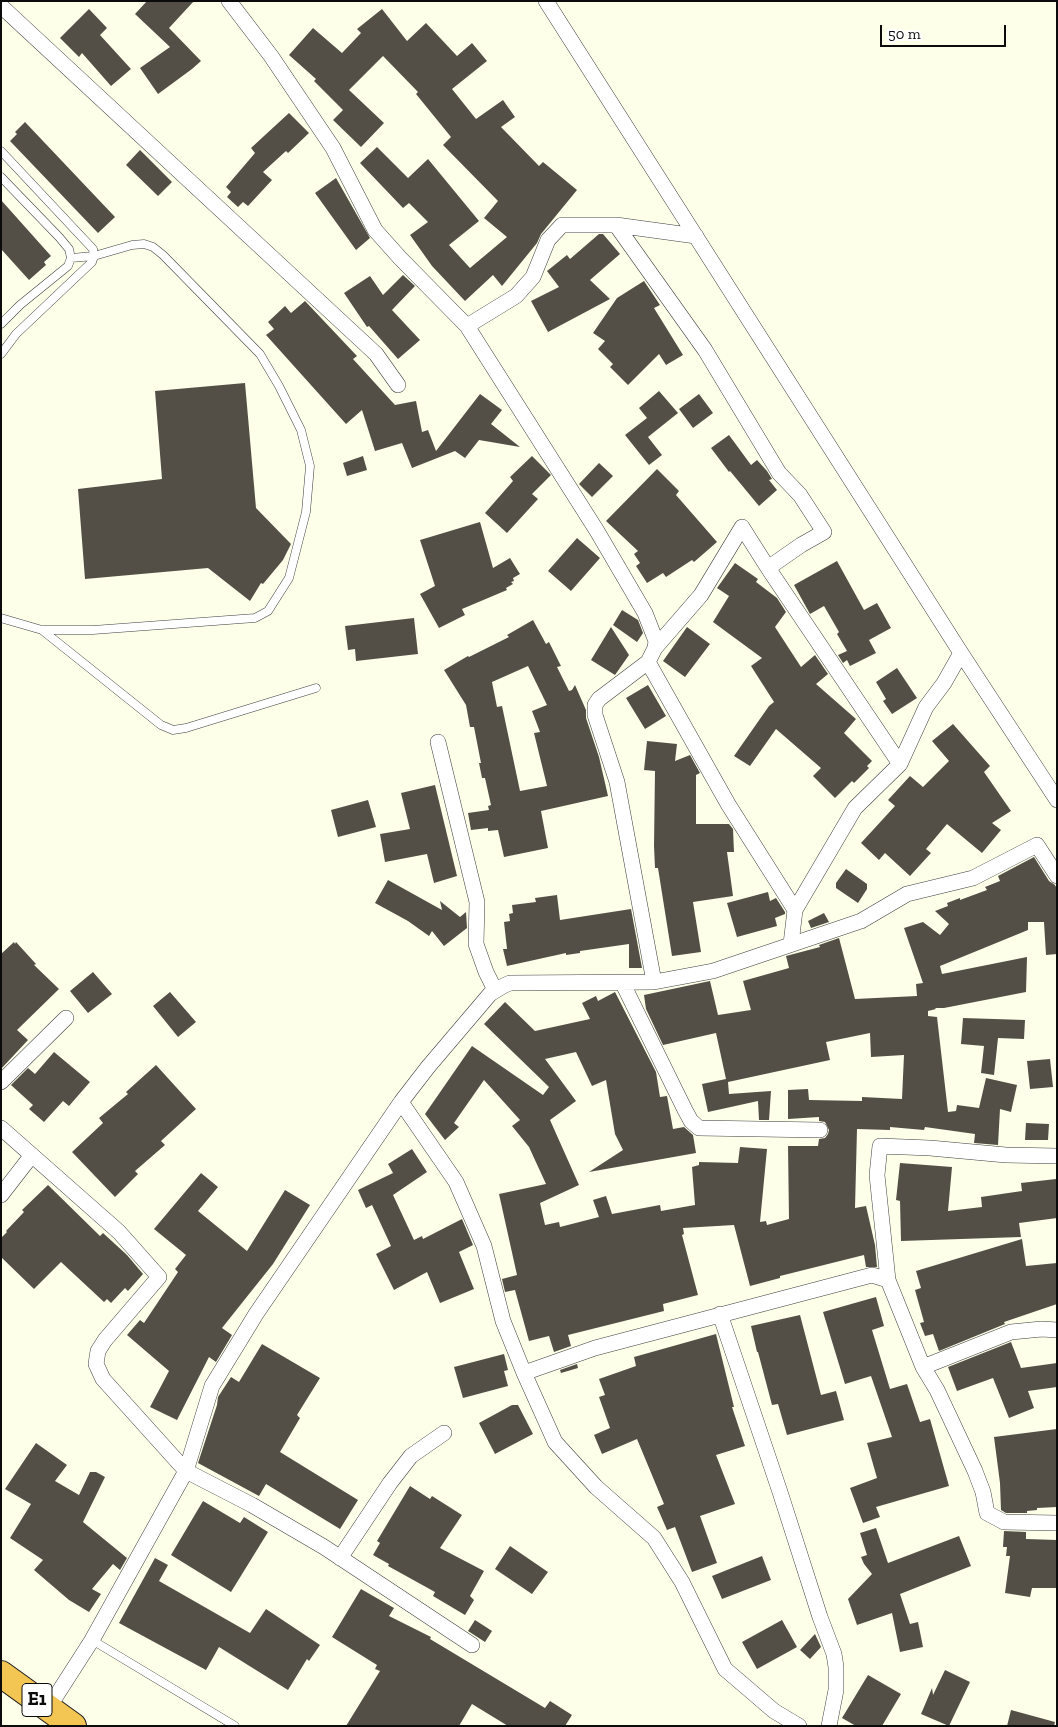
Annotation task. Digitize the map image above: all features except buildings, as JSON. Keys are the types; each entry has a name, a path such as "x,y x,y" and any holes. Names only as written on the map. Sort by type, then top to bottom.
{"highway":[{"name":"E1","path":"1,1674 74,1726"}],"street":[{"path":"229,1 271,56 333,148 376,230 400,258 468,326 597,531 645,613 656,641 655,648"},
{"path":"546,1 961,653 1057,800"},
{"path":"1,6 376,354 398,385"},
{"path":"468,326 516,296 533,277 548,240 562,225 616,225 696,236"},
{"path":"616,225 705,350 779,473 800,496 824,532 801,545 768,568"},
{"path":"654,982 618,782 595,715 595,705 599,699 648,662 655,648 701,595 742,527 900,764"},
{"path":"791,944 795,910 855,808 900,764 926,707 944,683 961,653"},
{"path":"648,662 728,804 795,910"},
{"path":"438,742 477,902 476,944 495,990"},
{"path":"48,1708 92,1640 186,1471 212,1386 256,1314 401,1102 484,1000 495,990 510,983 654,982 713,971 861,921 907,894 973,878 1037,845 1057,876"},
{"path":"622,982 688,1116 699,1128 820,1130"},
{"path":"1,1082 66,1018"},
{"path":"401,1102 456,1182 484,1246 504,1321 524,1373 555,1442 596,1487 654,1538 682,1582 725,1669 774,1711 799,1726"},
{"path":"1,1128 119,1232 159,1277 104,1340 98,1351 96,1364 103,1379 186,1471 252,1505 340,1558 472,1645"},
{"path":"1057,1156 1006,1155 930,1148 880,1146 877,1175 888,1280 923,1368 936,1390 983,1492 987,1513 1004,1522 1057,1523"},
{"path":"1,1195 32,1155"},
{"path":"524,1373 595,1348 872,1275 888,1280"},
{"path":"720,1314 820,1617 834,1654 836,1690 829,1726"},
{"path":"923,1368 1011,1332 1042,1329 1057,1330"},
{"path":"340,1558 390,1482 411,1456 444,1433"}],"lane":[{"path":"1,152 93,249 94,256 92,262 16,334 1,354"},
{"path":"1,177 59,237 69,249 71,258 68,266 1,324"},
{"path":"1,618 42,630 93,630 255,618 268,611 289,578 306,512 310,466 302,430 260,354 153,247 144,244 132,245 94,256 71,258"},
{"path":"42,630 161,725 173,730 316,688"},
{"path":"92,1640 235,1726"}]}
